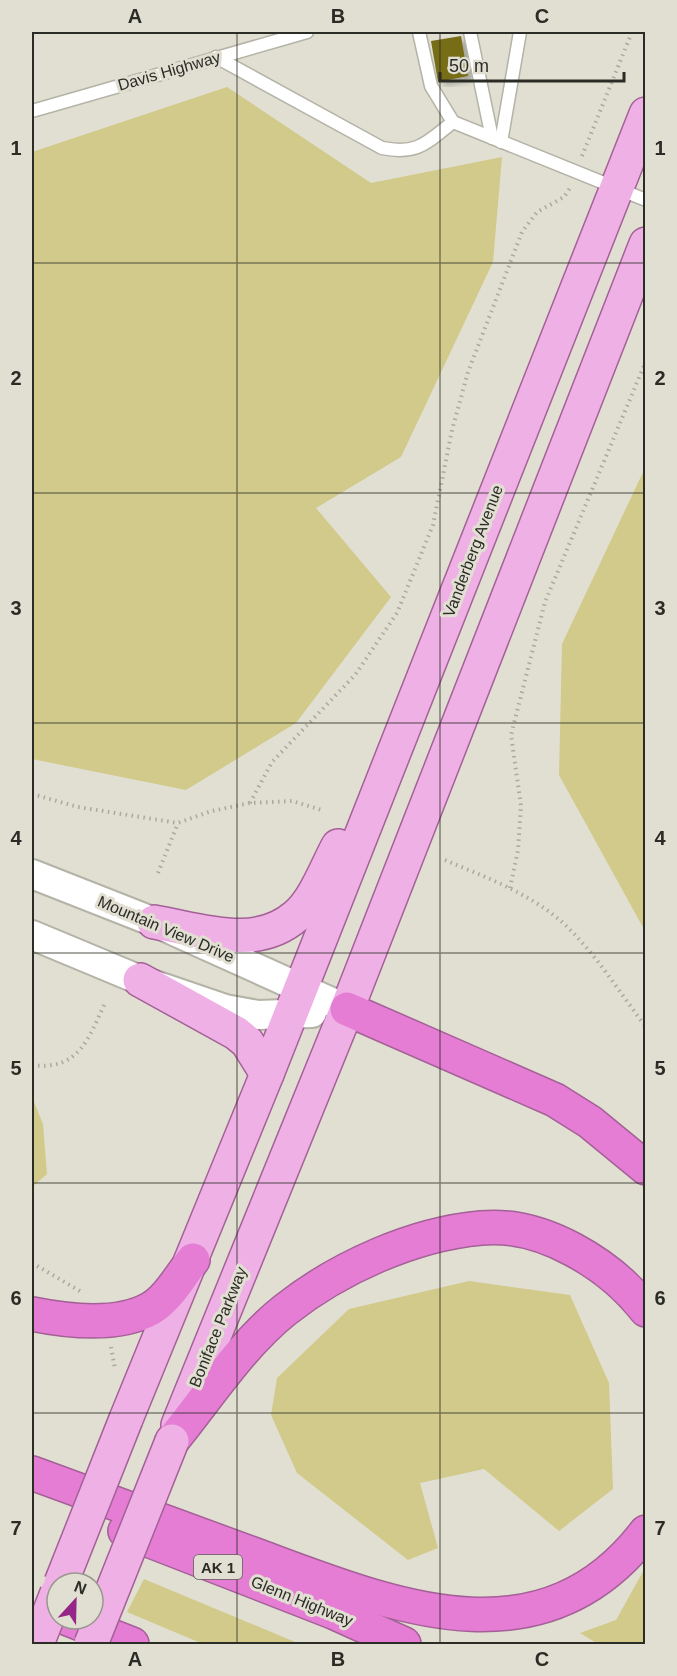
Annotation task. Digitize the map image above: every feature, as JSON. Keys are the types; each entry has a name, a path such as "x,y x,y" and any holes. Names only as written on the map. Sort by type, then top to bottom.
{"highway":[{"path":"347,1009 555,1100 590,1122 645,1168"},
{"path":"172,1441 246,1348 283,1311 340,1273 404,1245 482,1227 527,1233 579,1252 597,1262 617,1278 645,1311"},
{"path":"32,1314 90,1320 126,1317 152,1308 192,1260"},
{"path":"32,1473 368,1596 456,1615 507,1614 534,1610 558,1602 598,1580 633,1549 645,1532"},
{"name":"Glenn Highway","path":"32,1494 333,1612 404,1644"},
{"path":"99,1631 132,1644"}],"main road":[{"name":"Vanderberg Avenue","path":"295,1001 645,114"},
{"path":"347,1009 645,244"},
{"path":"154,922 237,936 259,936 296,916 307,903 326,869 419,690"},
{"path":"140,980 236,1033 247,1042 267,1074"},
{"path":"66,1571 295,1001"},
{"name":"Boniface Parkway","path":"91,1644 347,1009"},
{"path":"36,1644 45,1622"}],"street":[{"name":"Mountain View Drive","path":"32,873 154,922 295,1001"},
{"path":"32,935 140,980 225,1010 258,1015 295,1001 347,1009"}],"lane":[{"name":"Davis Highway","path":"32,111 307,32"},
{"path":"419,32 431,86 453,122 645,200"},
{"path":"470,32 496,140"},
{"path":"496,140 520,32"},
{"path":"216,57 382,148 402,152 420,147 453,122"}],"path":[{"path":"250,803 272,762 355,675 397,613 433,525 452,430 468,372 522,232 537,212 564,197 578,174 586,141 632,32"},
{"path":"510,888 518,850 520,806 511,735 544,602 645,361"},
{"path":"32,794 78,807 178,823 212,811 250,803 292,801 322,810"},
{"path":"158,873 178,823"},
{"path":"445,860 510,888 562,921 584,944 645,1027"},
{"path":"32,1065 50,1067 72,1059 88,1041 105,1003"}],"shaded area":[{"path":"227,87 371,183 502,157 493,262 401,457 316,508 391,597 296,723 186,790 32,759 32,152"},
{"path":"645,468 645,931 559,775 562,644"},
{"path":"32,1097 43,1124 47,1174 32,1187"},
{"path":"469,1281 570,1295 609,1383 613,1489 559,1531 484,1469 420,1483 438,1548 408,1560 297,1473 271,1415 277,1378 349,1309"},
{"path":"645,1568 645,1644 598,1644 580,1633 616,1620"},
{"path":"144,1579 300,1644 203,1644 127,1612"}],"building":[{"path":"461,36 468,76 438,82 431,41"}]}
